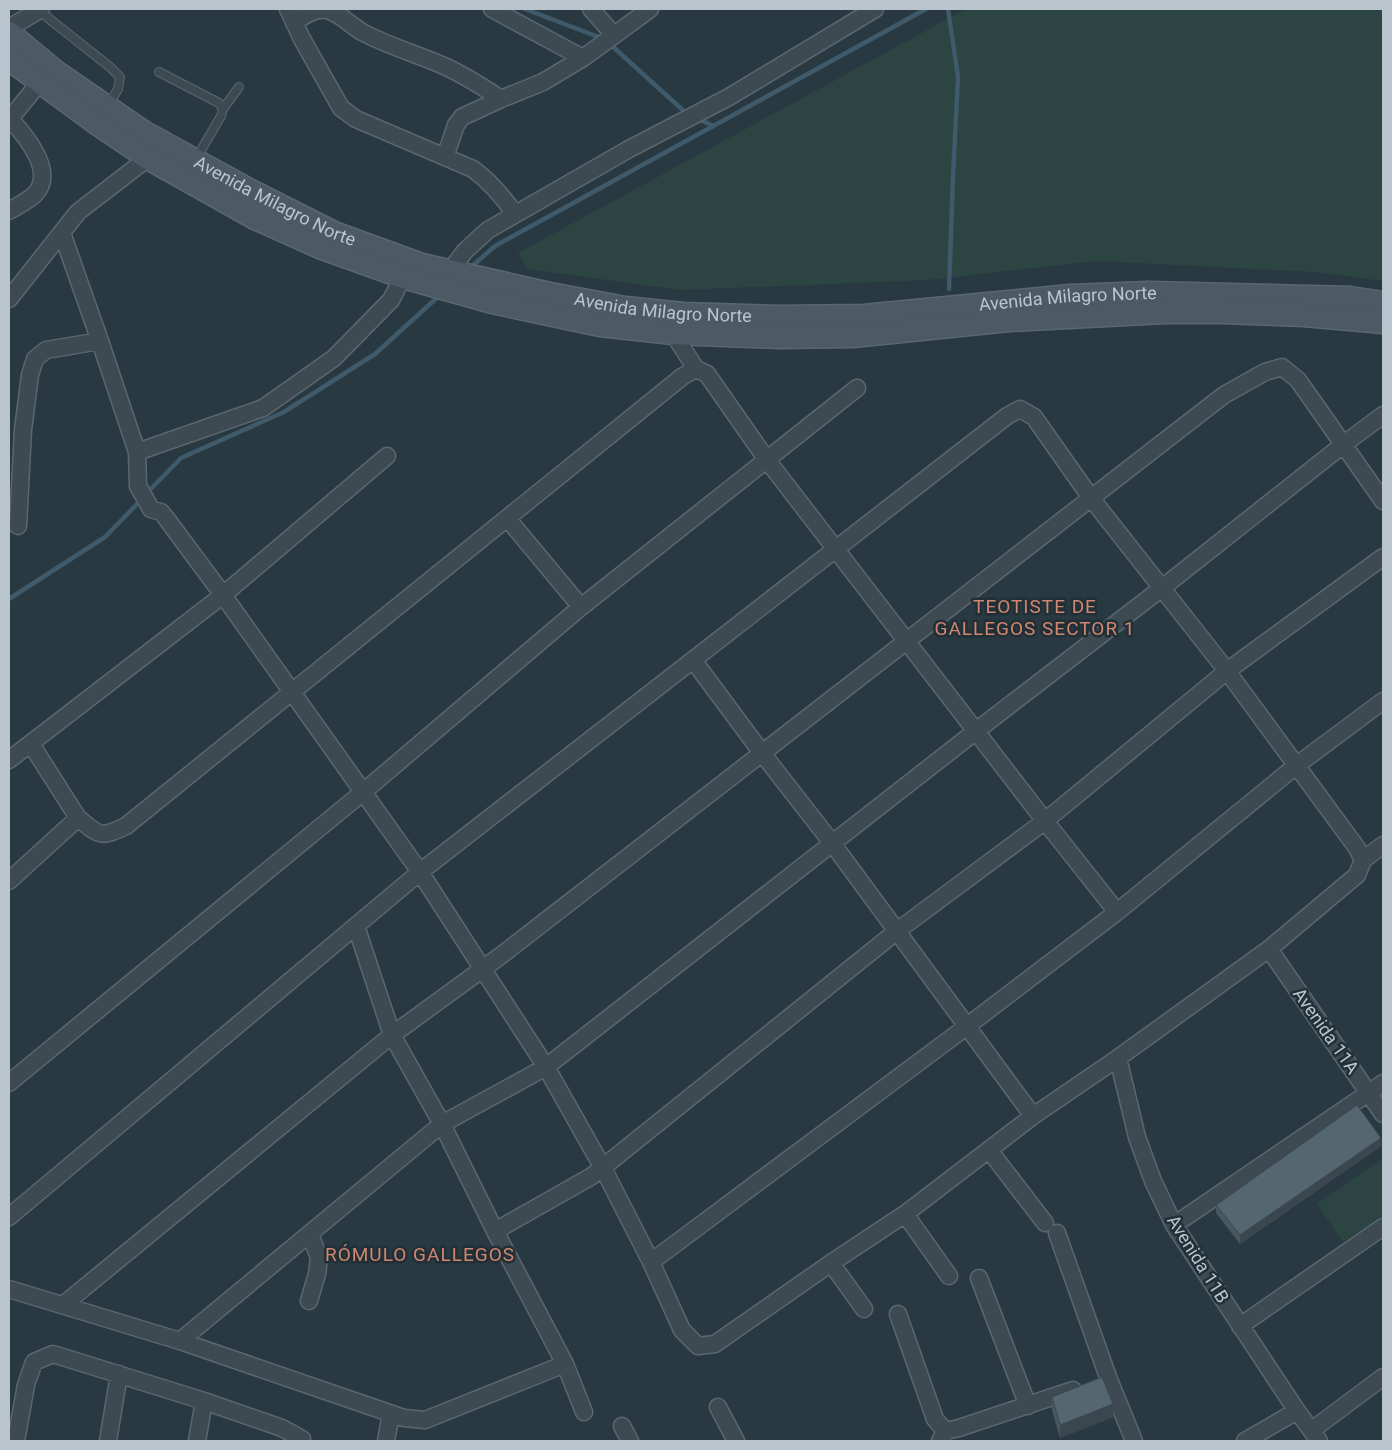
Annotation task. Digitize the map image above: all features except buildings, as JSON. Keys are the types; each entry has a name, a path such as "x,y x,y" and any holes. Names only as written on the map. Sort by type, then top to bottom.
{"main road":[{"name":"Avenida Milagro Norte","path":"9,33 56,72 145,133 156,150 255,218 322,248 402,277 492,302 600,325 673,333 779,337 853,336 1009,320 1165,312 1304,315 1383,322"},
{"name":"Avenida Milagro Norte","path":"9,59 99,125 156,150 194,160 334,233 422,265 550,294 625,308 702,315 779,317 864,316 1070,296 1149,293 1350,298 1383,303"}],"street":[{"path":"492,9 583,58"},
{"path":"591,9 614,35"},
{"path":"445,157 456,125 462,117 543,82 583,58 650,9"},
{"path":"450,272 465,251 488,230 629,149 729,97 875,9"},
{"path":"9,28 39,10"},
{"path":"501,99 477,83 445,66 362,32 340,16 324,10 291,16 341,108 356,119 473,169 486,178 516,214"},
{"path":"9,211 35,194 42,182 41,164 22,132 9,120 40,82"},
{"path":"9,299 78,212 156,150"},
{"path":"62,233 137,452 138,486 151,509 161,512 166,518 420,872 546,1067 651,1262 682,1330 698,1346 715,1344 831,1263 906,1214 1033,1116 1269,950 1357,875 1363,860 1383,845"},
{"path":"137,452 263,408 334,358 391,300 402,277"},
{"path":"673,333 696,369 707,374 767,460 1044,821 1117,912"},
{"path":"18,526 23,430 30,374 35,359 46,350 100,341"},
{"path":"63,1305 392,1035 483,970 1224,395 1265,372 1282,367 1298,380 1383,501"},
{"path":"31,744 78,818 97,833 110,834 126,826 683,376 696,369"},
{"path":"9,1083 362,792 581,607 857,388"},
{"path":"9,1217 420,872 1007,416 1020,409 1034,417 1091,498 1297,765 1357,848 1363,860"},
{"path":"180,1341 442,1124 546,1067 1162,588 1344,444 1383,416"},
{"path":"9,760 223,595 387,456"},
{"path":"507,518 581,607"},
{"path":"495,1230 592,1176 897,931 1044,821 1227,672 1383,557"},
{"path":"693,660 832,843 966,1028 1033,1116"},
{"path":"651,1262 966,1028 1117,912 1297,765 1383,702"},
{"path":"9,881 78,818"},
{"path":"356,926 392,1035 442,1124 565,1364 584,1412"},
{"name":"Avenida 11A","path":"1269,950 1383,1114"},
{"name":"Avenida 11B","path":"1118,1058 1137,1137 1153,1182 1174,1225 1297,1411 1316,1436"},
{"path":"1174,1225 1383,1083"},
{"path":"989,1150 1051,1228 1134,1441"},
{"path":"906,1214 949,1276"},
{"path":"1240,1326 1383,1227"},
{"path":"309,1300 317,1274 319,1258 310,1234"},
{"path":"831,1263 864,1309"},
{"path":"979,1278 1028,1406"},
{"path":"9,1289 180,1341 404,1418 425,1420 565,1364"},
{"path":"898,1314 942,1436 959,1428 1028,1406 1108,1377"},
{"path":"16,1441 26,1385 34,1362 53,1354 204,1401 282,1428 302,1439 302,1441"},
{"path":"108,1441 120,1374"},
{"path":"1316,1436 1383,1377"},
{"path":"197,1441 204,1401"},
{"path":"718,1407 736,1441"},
{"path":"1245,1441 1297,1411"},
{"path":"386,1441 391,1414"},
{"path":"622,1426 630,1441"}],"lane":[{"path":"39,10 110,66 120,77 118,89 107,107"},
{"path":"159,72 219,103 223,110"},
{"path":"194,160 223,110 239,87"}],"green space":[{"path":"966,9 1383,9 1383,281 1316,272 1097,261 927,280 680,290 528,269 518,253"},
{"path":"1383,1158 1383,1216 1343,1242 1317,1204"}],"waterway":[{"path":"525,9 601,38"},
{"path":"470,268 495,246 926,9"},
{"path":"948,9 958,77 949,289"},
{"path":"611,45 686,113"},
{"path":"701,120 713,126"},
{"path":"146,494 181,458 284,412 375,354 440,295"},
{"path":"9,599 105,537 141,500"}],"district":[{"name":"TEOTISTE DE GALLEGOS SECTOR 1","path":"1035,617"},
{"name":"RÓMULO GALLEGOS","path":"420,1254"}]}
